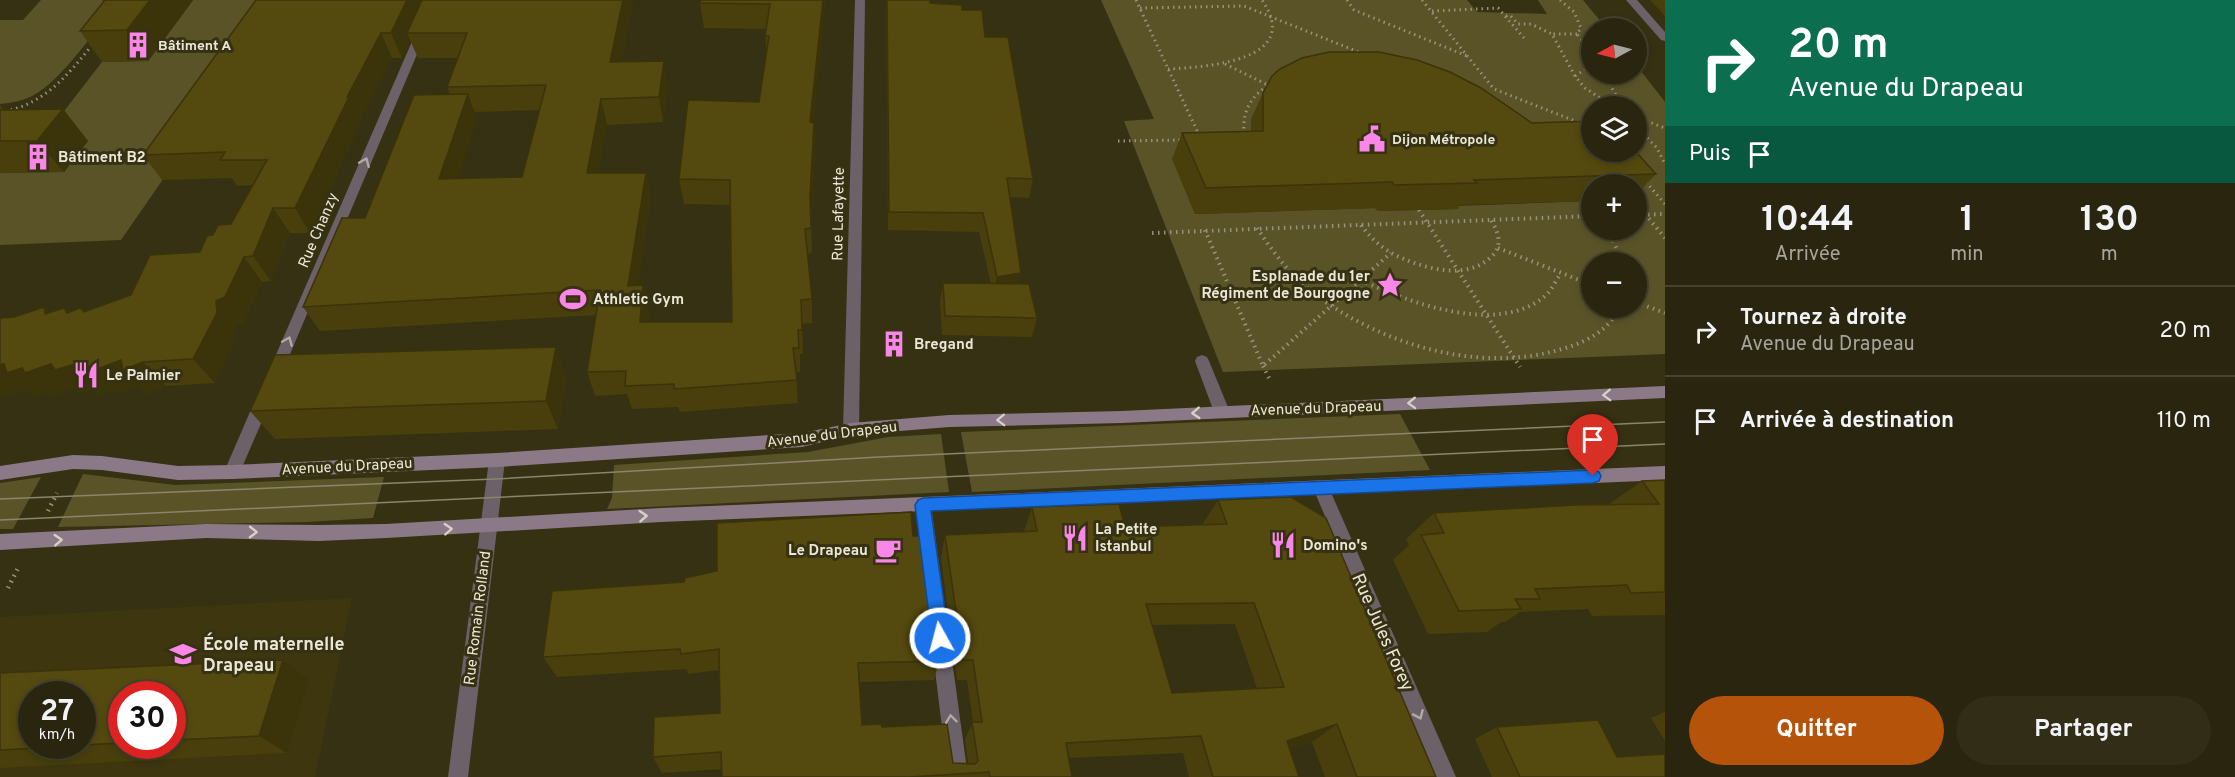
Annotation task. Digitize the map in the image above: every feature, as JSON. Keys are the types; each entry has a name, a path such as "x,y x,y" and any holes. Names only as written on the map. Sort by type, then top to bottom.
{"main road":[{"name":"Avenue du Drapeau","path":"0,473 80,462 178,473 497,460 802,440 851,429 949,421 1665,393"},
{"path":"0,542 206,531 319,533 489,527 661,515 1665,473"}],"street":[{"name":"Rue Chanzy","path":"232,472 435,0"},
{"name":"Rue Lafayette","path":"851,429 860,0"},
{"path":"1631,0 1665,38"},
{"path":"1202,361 1222,412"},
{"name":"Rue Romain Rolland","path":"458,777 497,460"},
{"name":"Rue Jules Forey","path":"1321,488 1446,777"},
{"path":"923,505 958,777"}],"path":[{"path":"1136,0 1201,139"},
{"path":"1168,69 1203,68 1250,55 1265,46 1273,27 1273,16 1262,0"},
{"path":"1347,0 1354,10 1467,56"},
{"path":"1422,0 1494,89 1581,123"},
{"path":"1560,0 1573,9 1580,19 1581,28 1577,34"},
{"path":"1140,8 1244,6 1366,55"},
{"path":"1431,11 1498,8 1524,38"},
{"path":"1505,16 1510,15 1518,24 1531,24 1552,34 1577,34"},
{"path":"1552,34 1575,76 1585,88 1597,96"},
{"path":"1577,34 1581,39"},
{"path":"0,112 36,103 63,81 100,36"},
{"path":"1224,63 1268,85"},
{"path":"1575,76 1581,72"},
{"path":"1245,138 1243,118 1246,107 1259,89 1274,82"},
{"path":"1647,121 1665,128"},
{"path":"1647,138 1657,148 1665,164"},
{"path":"1118,141 1189,139"},
{"path":"1647,184 1665,204"},
{"path":"1419,210 1520,367"},
{"path":"1647,214 1665,214"},
{"path":"1152,233 1581,216"},
{"path":"1647,216 1665,238"},
{"path":"1361,225 1374,241 1391,253 1419,265 1458,270 1469,269 1487,262 1498,248 1497,231 1490,220"},
{"path":"1257,228 1283,267 1305,288 1331,306 1373,329 1420,347 1468,356 1514,358 1554,353 1587,340 1614,318"},
{"path":"1205,230 1269,378"},
{"path":"1498,248 1581,281"},
{"path":"1263,366 1391,253"},
{"path":"1361,280 1399,298 1433,309 1456,313 1486,314 1520,308 1536,301 1555,286 1561,273"},
{"path":"1647,306 1665,313"}],"shaded area":[{"path":"41,0 120,0 67,66 43,89 24,99 0,104 0,20 23,20"},
{"path":"193,0 287,0 121,240 0,245 0,173 64,172 87,141 41,141 102,62 148,61"},
{"path":"1101,0 1467,0 1477,12 1547,14 1538,0 1583,0 1598,18 1581,18 1581,84 1647,84 1647,79 1665,102 1665,354 1223,372 1124,121 1154,119","holes":["1256,110 1585,174 1647,174 1647,240 1581,240 1581,201 1456,206 1457,209 1378,211 1375,208 1195,214 1173,159 1269,156 1252,129"]},
{"path":"1400,414 1430,470 972,492 961,432"},
{"path":"941,434 949,492 607,509 612,498 614,465 808,452 888,437"},
{"path":"83,474 175,485 384,477 373,518 306,522 58,527"},
{"path":"41,477 13,529 0,529 0,483"},
{"name":"École maternelle Drapeau","path":"352,598 315,777 0,777 0,617"}],"building":[{"path":"105,0 150,0 127,30 80,31"},
{"path":"256,0 407,0 391,33 381,33 347,97 349,97 295,208 273,208 253,256 244,257 225,297 216,301 217,313 193,359 143,362 123,370 121,360 95,370 93,365 75,371 72,365 55,370 51,364 25,373 22,368 7,373 4,364 0,365 0,318 14,317 44,307 45,314 64,308 67,313 80,308 84,312 131,295 150,255 200,252 207,236 213,235 218,225 231,224 267,160 220,160 225,152 143,155"},
{"path":"422,0 623,0 610,62 664,61 659,97 601,99 587,173 646,173 628,286 643,285 640,322 732,322 730,180 679,179 688,100 759,102 769,36 765,36 770,4 700,3 701,0 823,0 810,122 814,123 810,197 811,228 805,229 812,299 801,300 802,330 798,330 799,348 793,348 797,380 674,389 674,384 625,386 626,371 587,372 600,290 303,307 342,218 365,218 414,95 468,94 439,179 522,177 546,85 447,87 467,33 407,33"},
{"path":"887,0 930,0 930,3 962,5 962,10 982,10 985,37 1008,37 1033,179 1007,178 1021,273 997,277 983,213 889,212"},
{"name":"Dijon Métropole","path":"1329,52 1379,52 1417,60 1450,72 1481,88 1532,123 1581,121 1581,162 1645,162 1656,174 1581,174 1581,176 1474,180 1477,183 1394,185 1392,182 1206,188 1182,133 1263,131 1263,93 1272,76 1280,69 1302,58"},
{"path":"63,109 37,141 0,141 0,110"},
{"path":"943,283 1029,284 1037,318 945,316"},
{"path":"556,347 546,401 250,411 275,355"},
{"path":"1665,480 1665,592 1631,593 1627,585 1535,589 1540,599 1515,599 1521,609 1459,611 1421,535 1444,533 1434,513 1575,505 1659,504 1642,481"},
{"path":"1291,497 1326,518 1436,777 1357,777 1337,724 1287,741 1299,777 1213,777 1201,736 1066,743 1072,777 990,777 989,772 910,777 722,777 721,752 653,757 654,717 720,713 719,649 681,654 680,649 543,657 552,591 684,582 685,578 717,571 717,523 911,512 913,536 923,536 939,661 858,663 862,725 881,724 882,727 947,724 953,763 975,764 978,761 972,722 982,722 973,660 963,660 945,535 1037,531 1032,507 1119,504 1125,527 1227,524 1218,500","holes":["1254,603 1284,687 1172,693 1146,604"]},
{"path":"283,660 259,736 186,739 186,681 108,681 108,744 96,744 96,681 18,681 18,749 0,750 0,673"},
{"path":"1598,720 1617,757 1665,754 1665,777 1520,777 1497,727"}],"tram line":[{"path":"0,499 495,479 879,457 1665,422"},
{"path":"0,520 1665,444"}],"place":[{"name":"Bâtiment A","path":"138,45"},
{"name":"Dijon Métropole","path":"1372,139"},
{"name":"Bâtiment B2","path":"38,157"},
{"name":"Esplanade du 1er Régiment de Bourgogne","path":"1390,285"},
{"name":"Athletic Gym","path":"573,299"},
{"name":"Bregand","path":"894,344"},
{"name":"Le Palmier","path":"86,375"},
{"name":"La Petite Istanbul","path":"1075,538"},
{"name":"Domino's","path":"1283,545"},
{"name":"Le Drapeau","path":"888,550"},
{"name":"École maternelle Drapeau","path":"183,654"}],"route":[{"path":"940,638 923,505 1593,476"}]}
